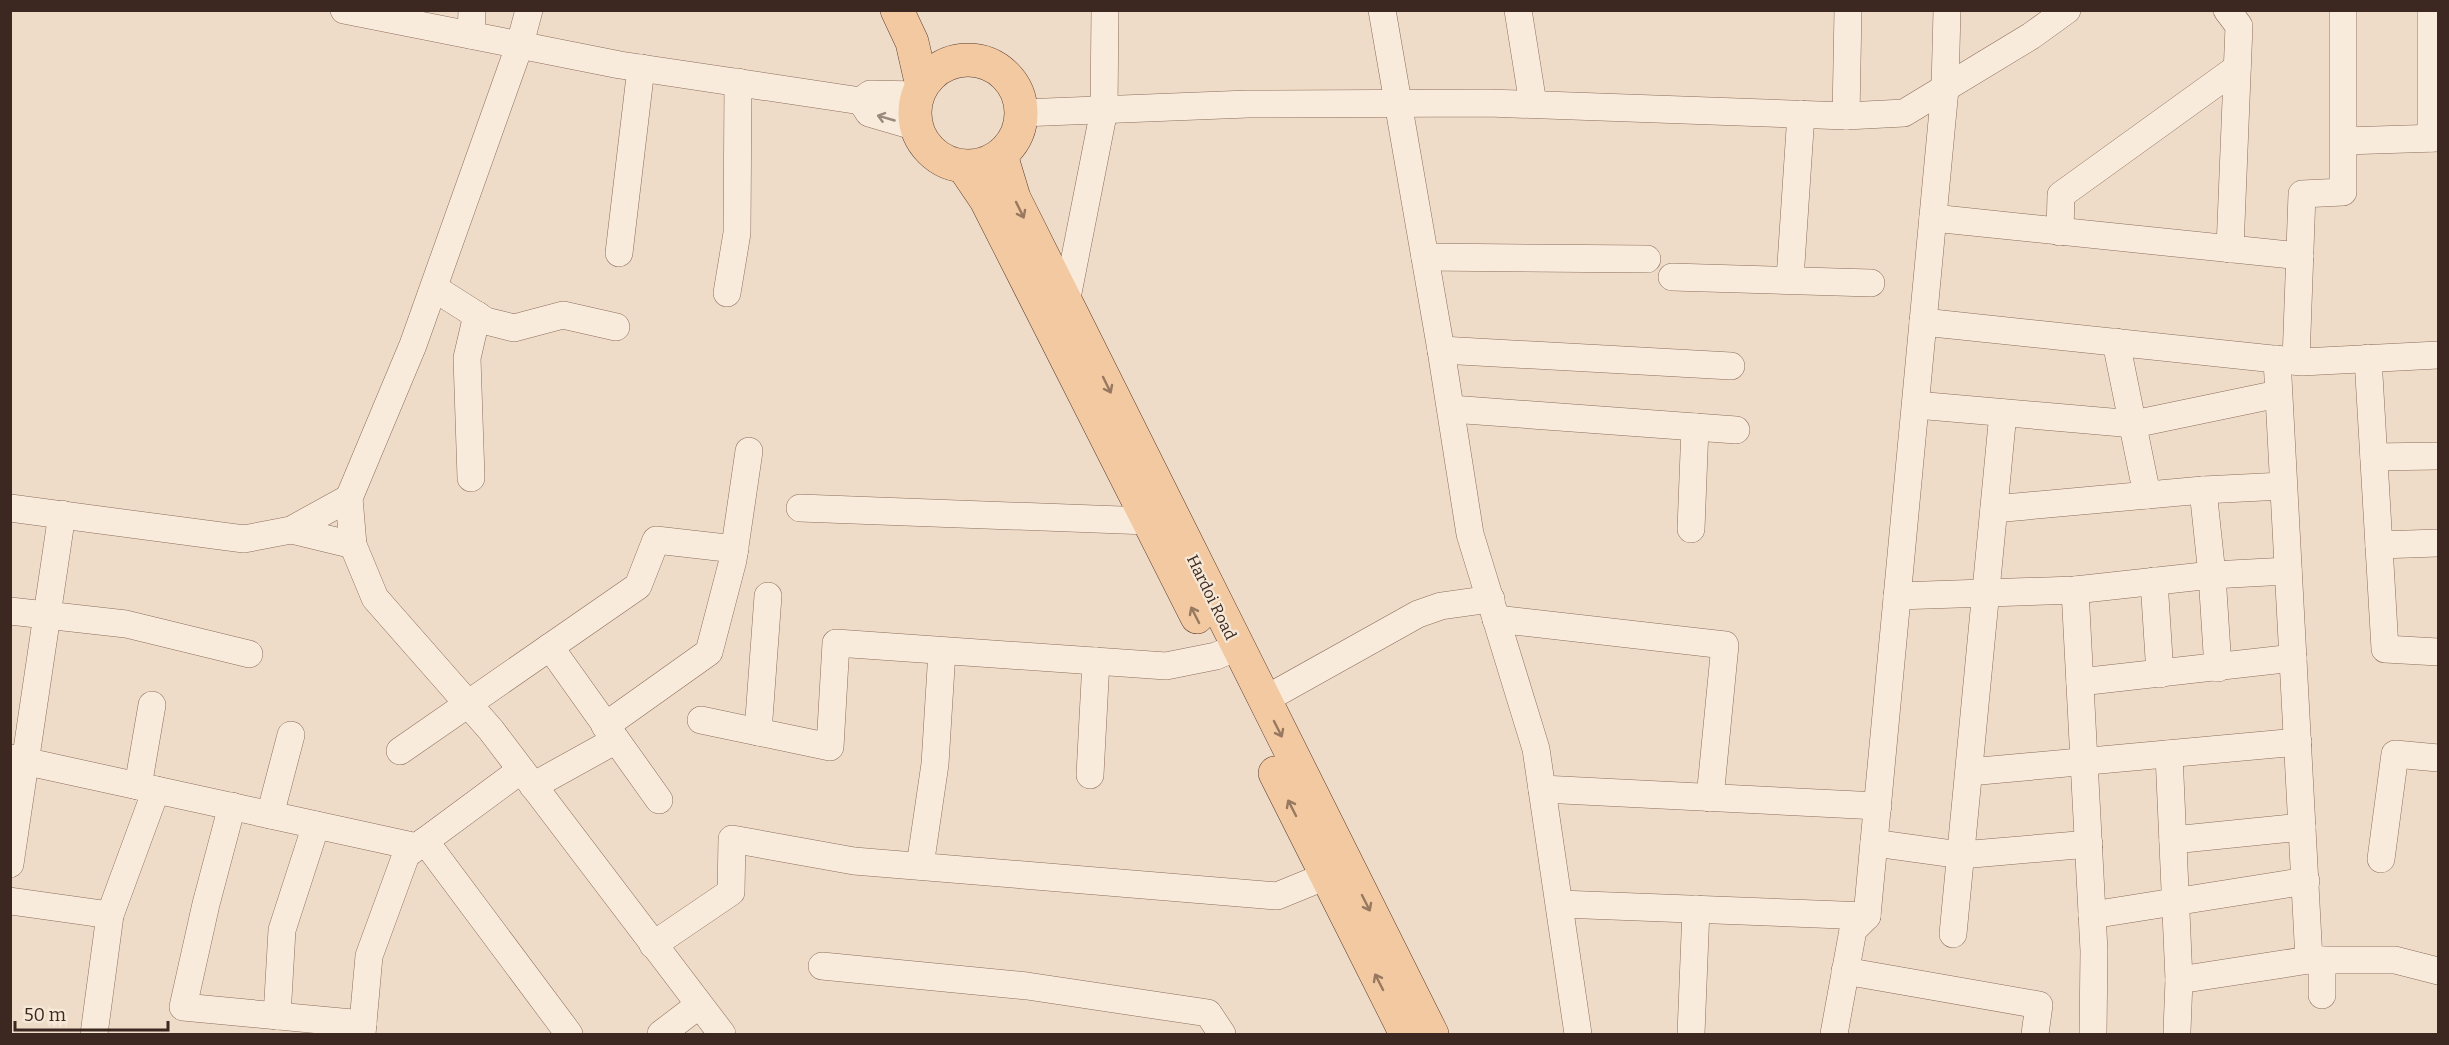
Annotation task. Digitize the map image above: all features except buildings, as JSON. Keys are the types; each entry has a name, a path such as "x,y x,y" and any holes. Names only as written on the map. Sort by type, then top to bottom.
{"main road":[{"path":"897,10 912,42 920,90"},
{"path":"917,10 927,32 952,62"},
{"path":"976,60 995,66 1010,78 1020,99 1021,122 1015,140 1001,155 982,165 963,166 942,159 924,143 917,127 915,109 920,90 935,71 952,62 976,60"},
{"name":"Hardoi Road","path":"1001,155 1014,198 1055,309 1148,521 1227,652 1264,700 1432,1035"},
{"name":"Hardoi Road","path":"963,166 1055,309 1227,652 1326,876 1406,1035"}],"street":[{"path":"344,10 471,22 520,44 641,68 861,101 869,113 917,127"},
{"path":"529,10 520,44 414,345 349,498 353,546 375,598 468,703 722,1035"},
{"path":"1055,309 1104,110 1105,10"},
{"path":"1382,10 1451,409 1470,534 1536,749 1578,1035"},
{"path":"1518,10 1533,104"},
{"path":"1846,116 1848,10"},
{"path":"1833,1035 1853,930 1868,916 1945,89 1947,10"},
{"path":"1021,113 1248,104 1399,103 1533,104 1846,116 1904,113 2031,36 2067,10"},
{"path":"2227,10 2239,26 2230,249"},
{"path":"2322,995 2315,960 2302,827 2278,394 2286,360 2300,256 2302,194 2343,192 2343,10"},
{"path":"2343,141 2435,138 2435,55 2431,10"},
{"path":"618,253 641,68"},
{"path":"2060,232 2061,195 2237,68"},
{"path":"727,293 736,233 738,82"},
{"path":"861,101 870,93 920,90"},
{"path":"1790,279 1801,114"},
{"path":"1933,218 2300,256"},
{"path":"1425,257 1647,258"},
{"path":"1672,276 1870,283"},
{"path":"434,288 486,321 514,328 563,315 616,327"},
{"path":"471,478 467,358 477,315"},
{"path":"1923,322 2286,360 2439,355"},
{"path":"2116,342 2147,495"},
{"path":"1441,350 1731,366"},
{"path":"2368,358 2385,649 2439,652"},
{"path":"1916,405 2134,424 2278,394"},
{"path":"1451,409 1736,430"},
{"path":"1953,934 2003,413"},
{"path":"1691,529 1695,427"},
{"path":"232,806 206,904 183,1007 277,1016 363,1029 369,956 406,855 527,778 611,733 709,652 735,549 749,451"},
{"path":"2374,458 2439,456"},
{"path":"1994,509 2203,490 2283,486"},
{"path":"2203,490 2212,575 2218,668"},
{"path":"10,508 244,539 291,530 349,498"},
{"path":"800,508 1148,521"},
{"path":"11,861 18,759 47,614 62,514"},
{"path":"291,530 353,546"},
{"path":"400,751 638,586 656,540 735,549"},
{"path":"2379,545 2439,543"},
{"path":"1897,596 2075,590 2212,575 2288,571"},
{"path":"2154,581 2160,674"},
{"path":"2075,590 2092,915 2093,1035"},
{"path":"758,732 768,596"},
{"path":"1264,700 1418,614 1441,606 1494,609 1725,645 1710,798"},
{"path":"10,611 126,624 249,654"},
{"path":"701,720 830,747 836,643 1166,666 1227,652"},
{"path":"550,647 659,800"},
{"path":"920,866 935,764 942,651"},
{"path":"2080,682 2293,658"},
{"path":"1090,775 1096,661"},
{"path":"94,1035 110,915 147,788 152,705"},
{"path":"270,815 291,735"},
{"path":"1969,772 2298,742"},
{"path":"2169,754 2179,980 2177,1030"},
{"path":"2381,859 2395,754 2439,758"},
{"path":"18,759 316,825 421,844 569,1035"},
{"path":"1542,789 1878,806"},
{"path":"277,1016 282,930 316,825"},
{"path":"2172,840 2302,827"},
{"path":"653,945 731,892 732,839 854,861 1277,896 1326,876"},
{"path":"1874,843 1961,855 2089,844"},
{"path":"2092,915 2306,881"},
{"path":"10,901 110,915"},
{"path":"1560,904 1868,916"},
{"path":"1691,1035 1696,909"},
{"path":"2179,980 2315,960 2395,960 2439,971"},
{"path":"822,966 1027,986 1208,1013 1222,1035"},
{"path":"1845,971 2039,1005 2035,1035"},
{"path":"661,1035 699,1005"}]}
